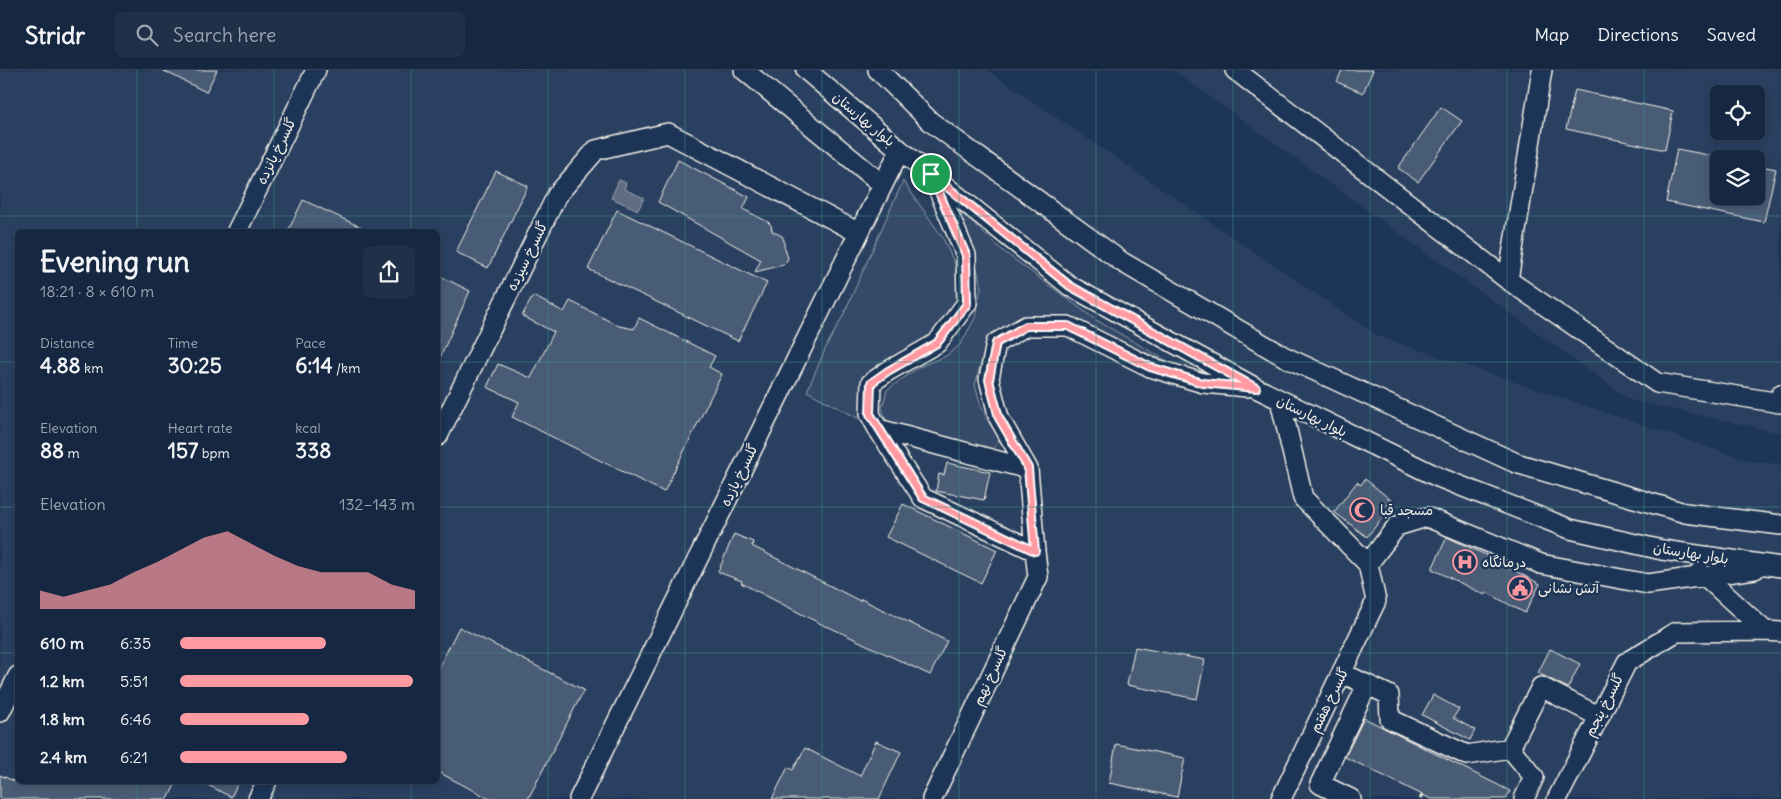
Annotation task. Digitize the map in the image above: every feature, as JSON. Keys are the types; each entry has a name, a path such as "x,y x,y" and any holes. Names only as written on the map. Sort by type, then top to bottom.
{"street":[{"name":"گلسرخ پانزده","path":"238,229 316,70"},
{"path":"744,70 883,185"},
{"name":"بلوار بهارستان","path":"806,70 900,150 1070,286 1256,388 1438,477 1570,528 1662,550 1777,567"},
{"path":"878,70 931,122 1122,262 1285,357 1516,463 1685,513 1781,525"},
{"path":"1235,70 1508,280 1656,384 1780,404 1781,394"},
{"path":"1508,280 1542,70"},
{"name":"گلسرخ سیزده","path":"440,432 557,195 596,150 668,133 859,233"},
{"name":"گلسرخ یازده","path":"579,799 900,150"},
{"path":"931,174 966,255 967,304 937,343 871,383 870,414 923,498 1035,551"},
{"path":"1028,468 999,418 989,380 996,343 1026,326 1068,326 1150,367 1203,383 1256,388"},
{"path":"1280,400 1303,498 1368,564 1397,526 1427,517 1541,564 1648,584 1777,567"},
{"path":"878,429 1028,468"},
{"name":"گلسرخ نهم","path":"932,799 1038,577 1028,468"},
{"path":"1662,550 1706,577 1773,631"},
{"name":"گلسرخ هفتم","path":"1281,799 1376,601 1368,564"},
{"name":"گلسرخ پنجم","path":"1557,799 1627,662 1676,632 1773,631"},
{"path":"1342,673 1389,695 1390,719 1466,755 1510,748"},
{"path":"0,712 15,682"},
{"path":"1351,799 1320,784 1367,685"},
{"path":"1510,748 1541,687 1598,716"},
{"path":"1510,748 1534,777 1524,799"},
{"path":"258,799 266,784"}],"path":[{"path":"1420,799 1422,795"}],"shaded area":[{"path":"0,70 987,70 1378,336 1753,462 1781,464 1781,799 0,799"},
{"path":"1173,70 1781,70 1781,433 1630,400"},
{"path":"619,180 626,183 624,189 644,198 638,210 611,198"},
{"path":"903,181 943,238 956,267 958,297 949,317 933,334 913,348 861,409 863,421 807,391"},
{"path":"952,204 1003,251 1096,320 1176,366 1069,319 994,335 985,348 975,385 981,406 999,441 994,449 887,422 882,408 887,390 919,367 946,356 961,344 975,318 981,287 976,264"}],"building":[{"path":"162,70 217,70 206,92"},
{"path":"1342,70 1373,70 1363,93 1337,82"},
{"path":"1575,90 1673,111 1665,150 1566,129"},
{"path":"1441,107 1462,121 1418,182 1398,168"},
{"path":"1677,149 1710,155 1710,205 1765,205 1765,167 1776,169 1764,222 1666,202"},
{"path":"678,160 749,197 743,209 768,222 771,225 772,231 782,236 788,258 786,262 783,265 755,272 761,260 658,202"},
{"path":"496,171 528,186 488,268 456,252"},
{"path":"303,200 365,229 289,229"},
{"path":"617,210 767,283 738,341 588,269"},
{"path":"440,276 470,291 440,358"},
{"path":"533,296 564,312 570,301 619,326 634,329 639,318 715,356 709,367 722,374 664,492 512,417 519,402 487,387 498,364 531,378 554,332 522,316"},
{"path":"947,463 990,472 984,500 936,491 939,474 944,475"},
{"name":"مسجد قبا","path":"1365,479 1391,500 1387,505 1390,508 1367,537 1334,512 1357,482 1361,485"},
{"path":"903,504 997,550 981,583 886,537"},
{"path":"734,534 753,542 752,546 860,601 861,599 947,641 930,675 827,627 741,583 742,581 718,572"},
{"path":"1447,537 1501,562 1540,584 1525,613 1486,592 1485,595 1432,569"},
{"path":"459,627 584,690 528,799 490,799 440,773 440,665"},
{"path":"1135,647 1205,660 1197,699 1127,685"},
{"path":"1550,649 1580,664 1568,688 1538,673"},
{"path":"1433,695 1459,709 1453,718 1475,730 1470,740 1422,715"},
{"path":"1364,718 1510,791 1506,799 1431,799 1345,757"},
{"path":"876,741 901,752 879,799 772,799 788,767 793,770 805,748 860,776"},
{"path":"1116,744 1185,758 1177,797 1109,783"},
{"path":"0,775 15,781 15,784 176,784 168,799 0,799"},
{"path":"206,784 238,784 231,797"}],"place":[{"name":"مسجد قبا","path":"1362,510"},
{"name":"درمانگاه","path":"1465,562"},
{"name":"آتش نشانی","path":"1520,588"}],"route":[{"path":"931,174 1070,286 1256,388 1203,383 1150,367 1068,326 1026,326 996,343 989,380 999,418 1028,468 1035,551 923,498 870,414 871,383 937,343 967,304 966,255 931,174"}]}
